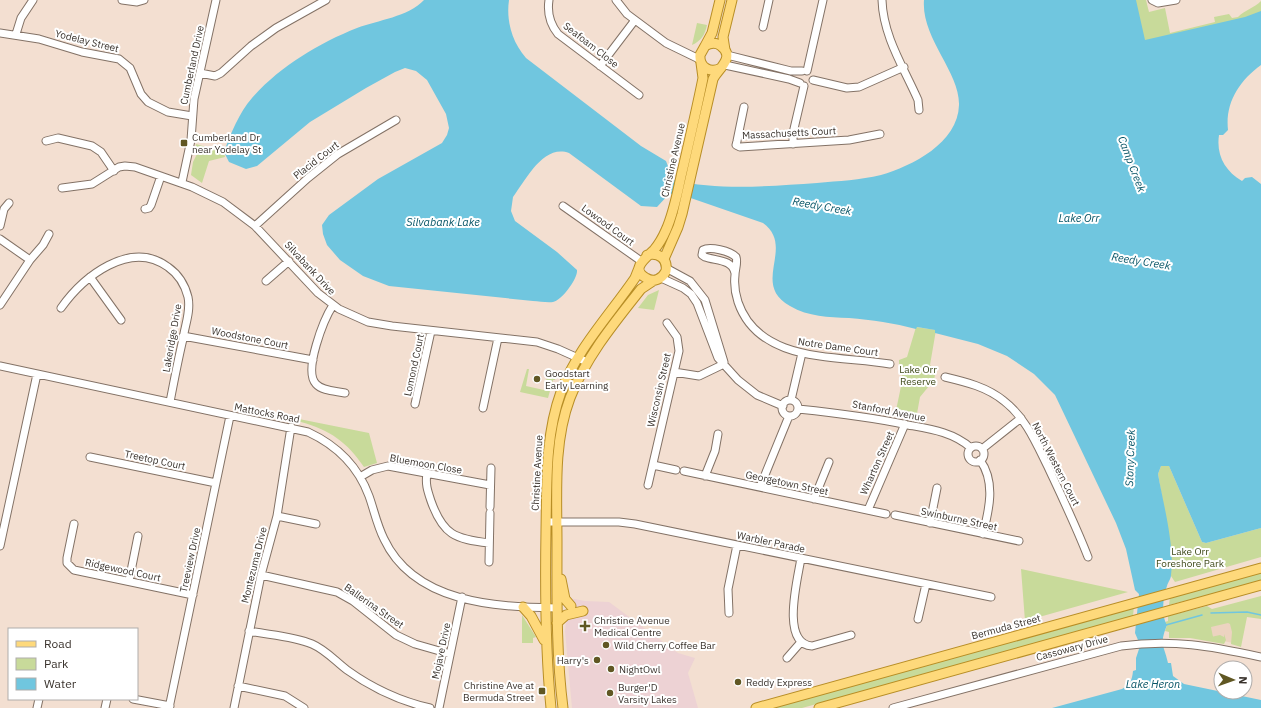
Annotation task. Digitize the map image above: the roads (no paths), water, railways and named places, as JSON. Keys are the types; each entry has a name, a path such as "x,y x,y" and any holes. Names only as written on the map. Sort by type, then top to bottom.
{"main road":[{"path":"720,0 712,33 704,47 700,61 708,70 717,70 723,66 726,52 723,37 732,0"},
{"path":"704,47 714,43 718,44 726,52"},
{"name":"Christine Avenue","path":"563,708 556,608 557,464 560,435 566,411 577,382 587,362 641,289 657,279 665,264 678,227 681,199 703,78 700,61"},
{"name":"Christine Avenue","path":"685,180 714,76 723,66"},
{"name":"Christine Avenue","path":"551,708 545,607 546,522 547,463 550,435 556,410 565,384 578,358 635,278 642,261 662,240 681,199"},
{"path":"657,279 643,277 642,261 656,254 665,264"},
{"path":"547,463 557,464"},
{"path":"557,558 564,599 571,606"},
{"name":"Bermuda Street","path":"756,708 1261,568"},
{"path":"819,708 1133,620 1261,586"},
{"path":"523,607 531,616 546,643"},
{"path":"557,623 566,615 583,610"}],"street":[{"path":"16,34 21,18 33,0"},
{"path":"122,0 137,2 144,0"},
{"name":"Cumberland Drive","path":"182,182 191,140 192,116 200,73 216,0"},
{"path":"200,73 215,76 221,73 252,46 276,28 326,0"},
{"name":"Seafoam Close","path":"549,0 549,16 555,30 639,95"},
{"path":"616,0 621,8 666,43 685,51 700,61"},
{"path":"763,27 769,0"},
{"path":"793,144 793,133 802,85 798,77 805,71 823,0"},
{"path":"882,0 884,20 888,33 918,100 919,110"},
{"path":"1152,0 1158,3 1176,0"},
{"path":"600,66 635,20"},
{"name":"Yodelay Street","path":"0,33 16,34 39,39 82,52 122,60 130,68 141,94 148,102 168,112 192,116"},
{"path":"685,51 704,47"},
{"path":"726,52 791,71 805,71 811,73 813,80"},
{"path":"723,66 789,79 802,85 811,84 813,80"},
{"path":"813,80 847,88 859,87 904,67"},
{"name":"Massachusetts Court","path":"744,107 736,145 740,147 853,140 880,134"},
{"name":"Placid Court","path":"255,226 328,162 396,120"},
{"path":"46,141 58,138 92,146 101,152 114,171"},
{"name":"Silvabank Drive","path":"62,188 92,184 122,167 130,166 182,182 223,202 255,226 318,293 333,305 355,317 368,322 431,331 537,342 558,349 587,362"},
{"path":"145,209 151,205 161,176"},
{"path":"0,226 4,209 10,203"},
{"name":"Lowood Court","path":"563,206 642,261"},
{"path":"1,302 30,260 44,245 49,234"},
{"path":"0,239 30,260"},
{"name":"Notre Dame Court","path":"735,272 729,263 704,257 702,255 703,250 710,248 735,255 737,259 735,272 737,296 749,322 763,337 772,343 802,353 890,364"},
{"name":"Lakeridge Drive","path":"61,308 70,296 90,277 109,265 131,258 149,258 166,265 178,276 188,296 188,314 170,402"},
{"path":"266,281 289,261"},
{"path":"665,264 690,281 705,300 724,364"},
{"path":"90,277 121,320"},
{"path":"657,279 683,288 691,294 697,303 718,358 746,388 766,400 783,406"},
{"path":"333,305 324,322 313,360 311,374 317,386 345,393"},
{"name":"Wisconsin Street","path":"648,485 679,345 677,337 667,322"},
{"name":"Lomond Court","path":"416,404 431,331"},
{"name":"Woodstone Court","path":"183,336 313,360"},
{"path":"483,408 498,338"},
{"path":"791,400 802,353"},
{"path":"674,372 699,376 724,364"},
{"name":"Mattocks Road","path":"0,366 230,416 291,427 317,436 334,447 349,461 360,477 368,494 383,538 401,564 416,578 434,588 462,597 523,607"},
{"path":"0,546 37,374"},
{"name":"North Western Court","path":"945,377 989,391 1004,401 1021,418 1031,434 1071,513 1088,557"},
{"path":"783,406 791,400"},
{"path":"789,416 793,416 798,409 798,405 791,400"},
{"path":"783,406 785,414 789,416"},
{"name":"Stanford Avenue","path":"798,409 862,415 947,433 971,448"},
{"name":"Treeview Drive","path":"169,707 230,416"},
{"path":"760,487 789,416"},
{"path":"982,449 1021,418"},
{"name":"Wharton Street","path":"868,510 905,424"},
{"name":"Montezuma Drive","path":"234,708 261,575 277,516 291,427"},
{"path":"706,476 715,451 718,434"},
{"path":"980,460 977,461 970,459 968,453 971,448 976,446 982,449"},
{"path":"980,460 983,456 982,449"},
{"name":"Treetop Court","path":"90,457 216,483"},
{"path":"980,460 987,476 990,493 983,534"},
{"path":"814,499 829,462"},
{"path":"653,465 676,470"},
{"name":"Bluemoon Close","path":"360,477 388,466 490,485"},
{"path":"489,562 491,468"},
{"name":"Georgetown Street","path":"684,471 886,514"},
{"path":"426,474 426,486 437,518 442,526 456,537 489,542"},
{"path":"930,523 937,488"},
{"path":"277,516 316,524"},
{"name":"Swinburne Street","path":"894,516 1019,541"},
{"name":"Warbler Parade","path":"546,522 627,522 991,597"},
{"name":"Ridgewood Court","path":"74,524 67,558 71,569 193,594"},
{"path":"129,581 138,536"},
{"path":"729,613 728,589 737,545"},
{"path":"801,558 794,599 795,632 800,642 812,646 851,635"},
{"name":"Ballerina Street","path":"261,575 337,592 353,601 380,624 401,637 425,648 450,654"},
{"path":"918,619 926,584"},
{"name":"Mojave Drive","path":"439,708 462,597"},
{"path":"523,607 556,608"},
{"path":"249,630 311,644 375,688 410,703 430,708"},
{"path":"787,658 800,642"},
{"name":"Cassowary Drive","path":"893,708 1110,648 1131,644 1170,642 1207,646 1261,657"},
{"path":"238,686 285,696 304,708"},
{"path":"138,700 169,707"}],"water":[{"name":"Lake Orr","path":"424,0 509,0 508,16 511,31 517,45 526,58 641,146 666,161 673,180 709,186 727,187 817,183 873,177 906,166 931,151 942,141 951,131 957,119 959,105 958,93 948,67 928,28 924,0 1136,0 1145,40 1245,17 1261,11 1261,65 1246,78 1235,93 1229,111 1228,130 1223,135 1219,135 1218,142 1220,156 1223,162 1236,177 1242,181 1245,178 1252,177 1261,184 1261,528 1206,543 1202,542 1169,466 1161,466 1158,474 1170,538 1172,564 1171,576 1164,600 1163,611 1167,625 1163,637 1163,645 1168,663 1171,663 1173,676 1184,684 1213,690 1213,700 1253,700 1253,698 1261,700 1261,708 1052,708 1125,687 1130,682 1133,671 1136,670 1136,658 1139,649 1138,640 1135,633 1139,594 1135,590 1126,549 1116,523 1055,395 1034,374 1007,356 978,344 935,333 935,330 917,327 916,329 891,323 819,316 797,310 790,306 779,297 774,287 773,276 776,243 772,233 763,223 682,195 669,194 657,207 641,206 569,153 560,152 543,158 536,165 513,197 511,211 515,221 557,252 577,270 577,274 572,284 556,301 546,302 389,286 363,276 340,260 327,245 323,234 322,225 329,215 378,179 442,143 447,135 449,128 446,114 427,80 416,71 405,68 395,72 310,122 257,166 246,169 229,162 224,152 239,117 247,104 274,76 287,66 328,41 343,34 365,25 401,14 417,6"}],"waterway":[{"path":"1211,613 1247,612 1261,615"},
{"path":"1166,625 1202,615"}],"place":[{"name":"Cumberland Dr near Yodelay St","path":"184,143"},
{"name":"Goodstart Early Learning","path":"537,379"},
{"name":"Christine Avenue Medical Centre","path":"585,626"},
{"name":"Wild Cherry Coffee Bar","path":"606,645"},
{"name":"Harry's","path":"597,660"},
{"name":"NightOwl","path":"611,669"},
{"name":"Reddy Express","path":"738,682"},
{"name":"Christine Ave at Bermuda Street","path":"542,691"},
{"name":"Burger'D Varsity Lakes","path":"610,693"}],"water label":[{"name":"Camp Creek","path":"1132,164"},
{"name":"Reedy Creek","path":"822,206"},
{"name":"Silvabank Lake","path":"443,222"},
{"name":"Reedy Creek","path":"1141,261"},
{"name":"Stony Creek","path":"1130,458"},
{"name":"Lake Heron","path":"1153,684"}],"park label":[{"name":"Lake Orr Reserve","path":"918,374"},
{"name":"Lake Orr Foreshore Park","path":"1190,556"}]}
